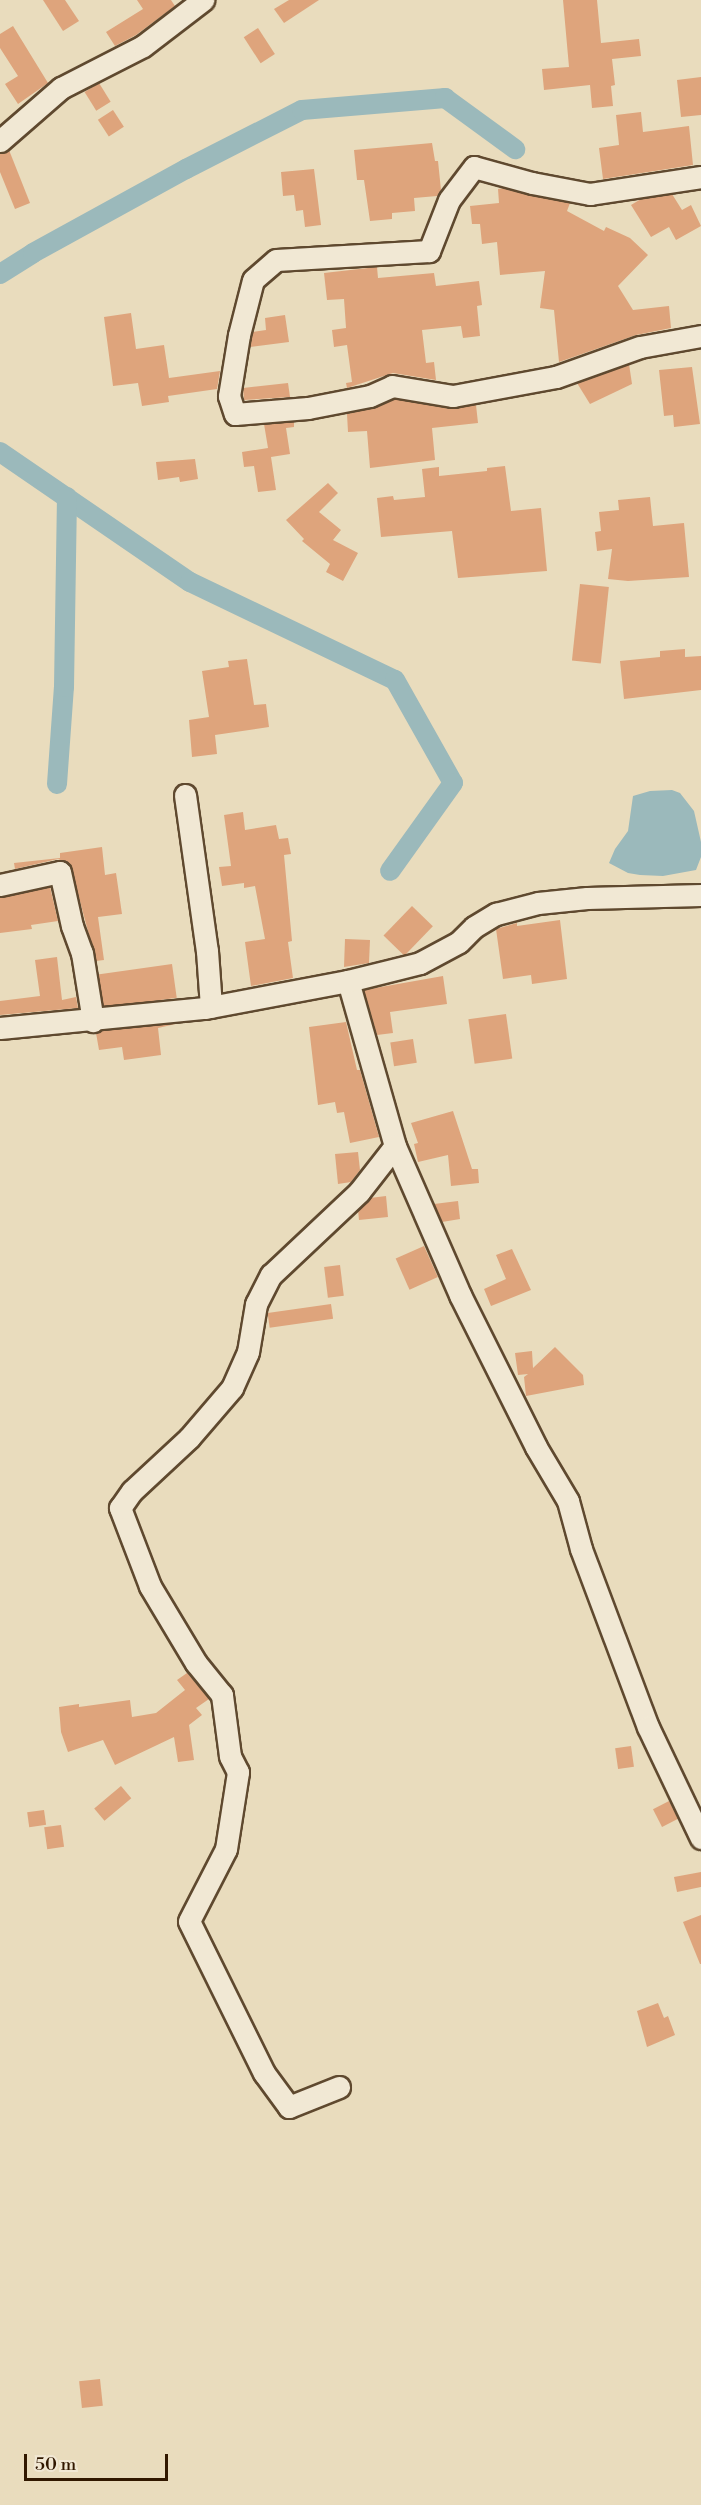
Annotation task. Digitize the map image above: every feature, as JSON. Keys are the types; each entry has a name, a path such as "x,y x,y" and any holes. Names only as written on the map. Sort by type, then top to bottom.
{"street":[{"path":"0,141 61,88 143,46 203,0"},
{"path":"701,177 590,194 532,183 474,167 449,200 429,251 276,260 253,280 239,335 229,396 235,414 308,408 370,396 392,386 453,396 556,376 640,347 701,336"},
{"path":"184,795 207,951 211,1007"},
{"path":"0,885 60,872 72,926 82,952 93,1021"},
{"path":"0,1028 93,1021 211,1007 348,981 420,963 459,942 474,927 496,914 538,903 587,898 701,895"},
{"path":"348,981 395,1146 460,1295 536,1447 568,1501 581,1549 648,1727 701,1838"},
{"path":"339,2087 289,2108 264,2073 189,1921 226,1849 238,1772 230,1756 222,1695 196,1663 150,1586 120,1508 132,1491 189,1438 232,1388 248,1352 256,1304 271,1275 359,1192 395,1146"}],"water":[{"path":"672,790 680,793 694,811 701,842 701,857 696,870 663,876 640,875 628,873 609,863 615,849 628,831 633,796 650,791"}],"building":[{"path":"43,0 65,0 79,21 63,31"},
{"path":"137,0 171,0 175,6 136,35 115,46 106,32 143,9"},
{"path":"289,0 319,0 284,23 274,9"},
{"path":"563,0 597,0 601,43 639,39 641,56 612,59 615,85 611,86 613,106 592,108 590,85 544,90 542,69 569,67"},
{"path":"13,26 48,83 18,104 5,84 18,76 0,48 0,34"},
{"path":"258,28 275,54 261,63 244,37"},
{"path":"701,77 701,115 681,117 677,80"},
{"path":"99,83 111,102 96,111 85,92"},
{"path":"113,110 124,127 109,137 98,120"},
{"path":"641,112 643,132 689,126 693,165 603,179 599,148 619,145 616,115"},
{"path":"432,143 435,161 438,161 441,190 437,196 414,198 415,211 392,213 392,219 370,221 364,180 357,180 354,150"},
{"path":"9,150 30,203 15,209 0,172 0,153"},
{"path":"314,169 321,225 305,227 303,210 296,211 294,195 283,196 281,172"},
{"path":"504,188 570,203 567,211 604,231 606,227 630,238 648,255 618,286 633,310 669,306 671,328 636,335 559,362 554,310 540,308 545,271 500,275 497,242 482,244 480,224 472,224 470,206 499,203 498,189"},
{"path":"672,194 682,210 691,205 701,226 676,240 669,227 651,237 631,205 641,199"},
{"path":"377,267 378,278 434,273 436,286 479,281 482,305 477,306 480,336 463,338 461,326 422,330 426,363 434,362 436,380 393,373 347,388 346,383 352,382 347,345 334,347 332,330 346,328 344,299 327,300 324,273"},
{"path":"131,313 136,349 164,345 169,378 220,371 217,389 168,396 169,402 142,406 138,383 113,386 104,317"},
{"path":"285,315 289,342 250,347 253,332 266,330 265,318"},
{"path":"629,364 632,384 590,404 577,383"},
{"path":"692,367 700,424 674,427 673,415 664,416 659,370"},
{"path":"288,383 290,397 244,400 243,388"},
{"path":"394,399 451,409 476,405 478,423 432,428 435,460 370,468 367,431 348,432 347,414 373,408"},
{"path":"294,422 294,427 286,428 290,454 271,457 276,490 258,492 254,466 244,467 242,452 268,448 264,424"},
{"path":"195,459 198,479 180,482 179,477 158,480 156,462"},
{"path":"505,466 511,511 541,508 547,571 458,578 452,531 381,537 377,498 393,496 394,500 425,497 422,469 439,467 439,476 487,471 487,468"},
{"path":"328,483 338,493 319,512 341,530 333,540 358,553 343,581 326,572 330,564 302,541 304,539 286,520"},
{"path":"650,497 653,526 684,523 689,577 628,581 608,579 612,549 597,551 595,532 601,531 599,512 619,510 618,500"},
{"path":"580,584 609,587 601,664 572,661"},
{"path":"685,649 685,657 701,656 701,690 624,699 620,661 660,657 660,651"},
{"path":"247,659 254,705 266,704 269,727 215,735 217,754 192,757 189,720 209,717 202,671 229,667 228,661"},
{"path":"243,812 245,830 276,825 279,839 288,838 291,854 284,855 292,941 288,942 293,978 251,986 245,942 265,939 255,886 244,888 244,883 222,886 219,867 231,866 224,815"},
{"path":"102,847 105,875 116,873 122,914 98,917 104,960 96,961 70,864 58,859 15,869 14,863 60,858 60,853"},
{"path":"50,887 58,921 31,925 32,929 0,933 0,897"},
{"path":"412,906 433,926 404,956 384,935"},
{"path":"560,920 567,979 532,984 531,975 503,979 496,929 517,923 517,926"},
{"path":"345,939 370,940 369,963 344,967"},
{"path":"57,957 62,1000 76,997 78,1008 0,1015 0,1001 40,996 35,960"},
{"path":"172,964 177,998 102,1008 98,974"},
{"path":"443,976 447,1004 390,1012 393,1033 377,1035 364,990"},
{"path":"506,1014 512,1059 475,1064 468,1019"},
{"path":"346,1022 357,1070 360,1070 379,1137 350,1143 344,1112 337,1113 335,1102 318,1105 309,1027"},
{"path":"180,1023 158,1028 161,1055 124,1060 122,1047 99,1050 96,1033 101,1031"},
{"path":"413,1039 417,1063 394,1066 390,1043"},
{"path":"453,1111 472,1169 478,1169 479,1183 451,1186 448,1155 418,1162 414,1144 418,1143 411,1123"},
{"path":"358,1152 360,1170 351,1182 338,1184 335,1154"},
{"path":"386,1196 388,1217 359,1220 358,1210 370,1198"},
{"path":"458,1201 460,1219 442,1222 434,1204"},
{"path":"424,1246 438,1277 410,1290 396,1259"},
{"path":"512,1249 531,1290 491,1306 484,1289 506,1279 496,1255"},
{"path":"340,1265 344,1296 328,1298 324,1267"},
{"path":"331,1304 333,1319 270,1328 268,1313"},
{"path":"555,1347 583,1375 584,1385 526,1396 524,1377 528,1374 518,1375 515,1353 532,1351 533,1368"},
{"path":"187,1673 209,1699 196,1708 202,1715 189,1725 194,1760 178,1762 174,1737 115,1765 103,1740 68,1752 61,1732 59,1707 79,1704 79,1707 130,1700 132,1717 156,1713 185,1690 177,1680"},
{"path":"631,1746 634,1767 618,1769 615,1748"},
{"path":"121,1786 131,1798 104,1821 94,1808"},
{"path":"669,1801 678,1819 662,1827 653,1809"},
{"path":"44,1810 46,1825 29,1827 27,1812"},
{"path":"61,1825 64,1847 47,1849 44,1827"},
{"path":"701,1872 701,1887 677,1892 674,1877"},
{"path":"701,1915 701,1964 700,1964 683,1922"},
{"path":"658,2003 664,2018 668,2016 675,2035 647,2047 637,2011"},
{"path":"100,2379 103,2406 82,2408 79,2381"}],"waterway":[{"path":"0,274 33,253 186,169 302,110 445,98 515,149"},
{"path":"0,452 190,582 395,680 453,783 390,871"},
{"path":"57,784 64,687 67,497"}]}
